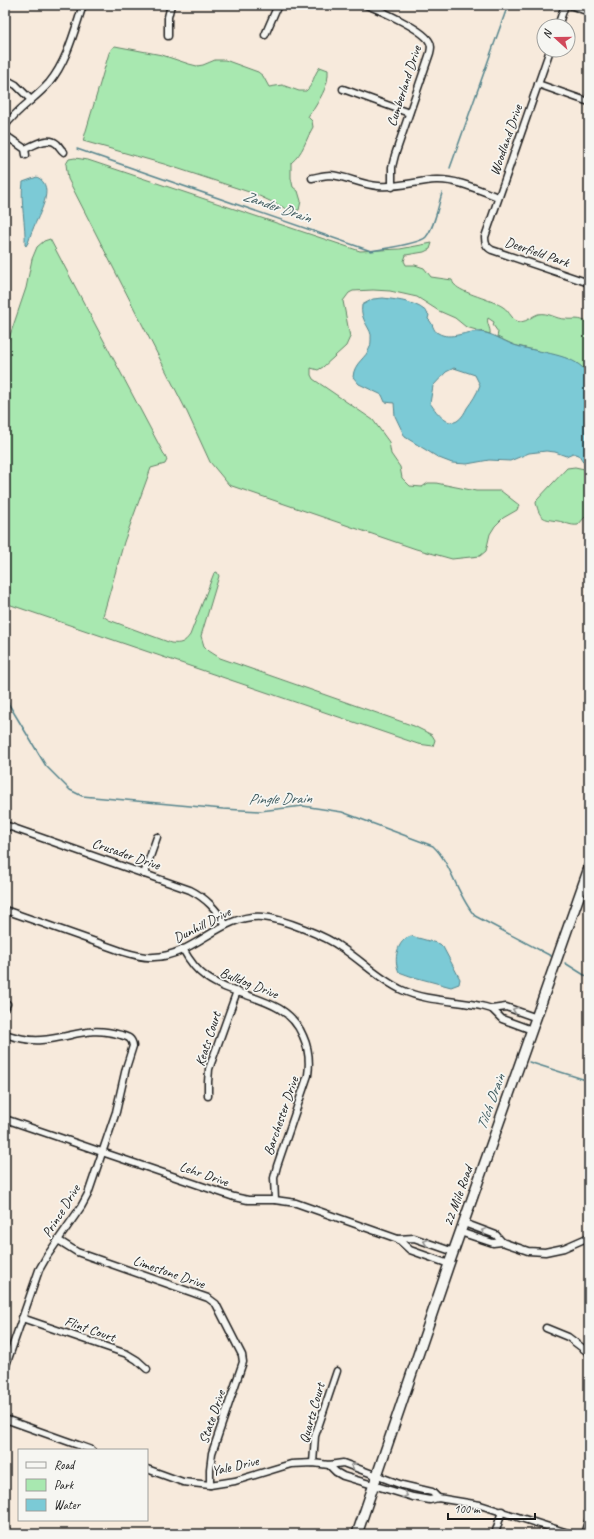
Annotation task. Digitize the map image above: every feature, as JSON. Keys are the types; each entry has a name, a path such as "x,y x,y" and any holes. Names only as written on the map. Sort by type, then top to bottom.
{"street":[{"path":"5,126 14,115 43,89 59,69 67,52 83,5"},
{"path":"168,36 168,16 171,5"},
{"path":"265,35 278,5"},
{"name":"Cumberland Drive","path":"366,5 393,16 424,36 430,43 430,53 394,155 392,167 392,187"},
{"path":"561,18 565,5"},
{"path":"570,5 589,12"},
{"name":"Woodland Drive","path":"485,237 547,58"},
{"path":"5,79 16,85 31,100"},
{"path":"538,84 589,102"},
{"path":"343,89 409,113"},
{"path":"5,135 26,152 42,141 51,141 56,143 64,152"},
{"path":"312,178 331,175 369,185 392,187 432,180 445,180 460,183 498,197"},
{"name":"Deerfield Park","path":"485,237 487,246 492,250 589,283"},
{"name":"Crusader Drive","path":"5,825 197,893 212,906 226,925"},
{"path":"144,874 157,837"},
{"name":"22 Mile Road","path":"357,1534 449,1264 589,868"},
{"name":"Dunhill Drive","path":"5,910 132,954 154,957 172,954 239,919 256,917 272,918 317,934 334,942 394,986 408,993 457,1003 479,1005 492,1009 506,1007 537,1018"},
{"name":"Bulldog Drive","path":"182,949 193,965 202,974 214,982 265,1001 279,1008 294,1021 305,1040"},
{"name":"Keats Court","path":"208,1096 209,1069 237,991"},
{"name":"Dunhill Drive","path":"492,1009 502,1019 532,1030"},
{"name":"Prince Drive","path":"5,1034 20,1039 42,1040 84,1032 99,1031 121,1035 131,1040 133,1046 126,1068 117,1108 85,1201 39,1270 5,1368"},
{"name":"Barchester Drive","path":"275,1200 274,1178 277,1166 308,1075 309,1055 305,1040"},
{"name":"Lehr Drive","path":"5,1119 234,1197 248,1200 275,1200 296,1203 398,1240 410,1250 449,1264"},
{"path":"462,1228 493,1243 502,1242 528,1251 545,1252 558,1250 589,1237"},
{"path":"462,1228 496,1235 502,1242"},
{"name":"Lehr Drive","path":"398,1240 414,1238 454,1252"},
{"name":"Limestone Drive","path":"58,1240 71,1249 84,1255 211,1299 216,1304 243,1358"},
{"name":"Flint Court","path":"22,1318 127,1354 147,1369"},
{"path":"546,1328 568,1337 589,1354"},
{"name":"State Drive","path":"210,1485 212,1453 242,1365 243,1358"},
{"name":"Quartz Court","path":"313,1463 315,1436 337,1371"},
{"path":"5,1419 89,1449"},
{"name":"Yale Drive","path":"148,1470 183,1482 210,1485 235,1481 291,1464 313,1463 329,1465 343,1463 408,1486 432,1492 438,1498"},
{"name":"Yale Drive","path":"329,1465 343,1476 373,1486 412,1497 430,1500 438,1498"},
{"path":"438,1498 480,1505 571,1534"},
{"path":"495,1534 502,1511"},
{"path":"584,1534 589,1519"}],"green space":[{"path":"115,46 162,55 197,66 215,60 225,60 258,72 263,76 269,87 282,85 299,91 306,91 309,88 320,67 328,70 324,89 308,117 312,121 313,127 302,150 291,163 291,178 293,187 298,191 301,201 299,210 291,211 255,194 164,164 83,141 109,53"},
{"path":"75,158 88,160 360,251 400,249 432,243 430,249 424,252 406,255 404,261 406,265 415,265 424,268 431,277 452,280 453,284 458,288 503,307 518,322 528,320 538,314 542,314 561,319 579,319 589,323 589,369 585,369 565,358 514,345 497,337 498,332 493,325 494,322 488,318 490,334 466,327 455,318 439,311 417,297 390,291 353,291 349,293 343,301 350,337 346,346 323,367 318,370 311,368 311,375 313,379 373,420 389,442 391,454 400,467 402,478 410,486 422,487 428,483 436,483 476,491 501,491 519,505 517,510 503,518 495,526 490,534 486,551 480,556 452,559 416,549 229,485 210,462 187,412 68,179 66,164 69,159"},
{"path":"50,239 167,460 165,464 151,468 124,542 103,616 109,620 171,643 182,642 190,635 214,573 217,572 219,576 201,636 204,646 209,651 220,658 414,726 432,735 435,740 433,746 418,744 5,603 5,350 26,288 32,259 37,247 44,241"},
{"path":"575,467 589,470 589,517 585,517 578,525 546,519 541,515 537,508 537,500 567,468"}],"water":[{"path":"37,177 46,187 46,194 42,209 26,246 22,198 23,182"},
{"path":"383,298 408,302 420,307 429,315 428,319 435,330 443,335 454,336 475,332 484,333 493,335 514,345 560,356 577,363 584,369 589,379 589,462 584,463 579,455 573,453 566,456 555,452 546,451 529,453 510,461 489,460 467,464 452,463 439,458 405,437 395,416 394,403 385,402 382,395 359,384 353,377 358,364 366,355 371,343 371,335 362,315 362,305 373,299","holes":["454,368 475,375 480,385 463,415 457,421 449,422 445,420 430,403 433,386 446,372"]},
{"path":"411,936 440,944 443,947 460,979 459,984 451,987 399,972 396,956 399,946 406,938"}],"waterway":[{"name":"Zander Drain","path":"450,168 508,5"},
{"name":"Zander Drain","path":"77,149 371,251 409,244 422,240 426,237 434,222 442,193"},
{"name":"Pingle Drain","path":"5,698 46,766 70,790 82,796 223,809 260,811 303,806 342,812 433,846 440,853 464,899 475,916 551,956"},
{"name":"Pingle Drain","path":"565,963 589,978"},
{"name":"Tilch Drain","path":"483,1153 517,1059"},
{"name":"Tilch Drain","path":"529,1062 589,1081"},
{"name":"Tilch Drain","path":"469,1193 480,1162"}]}
